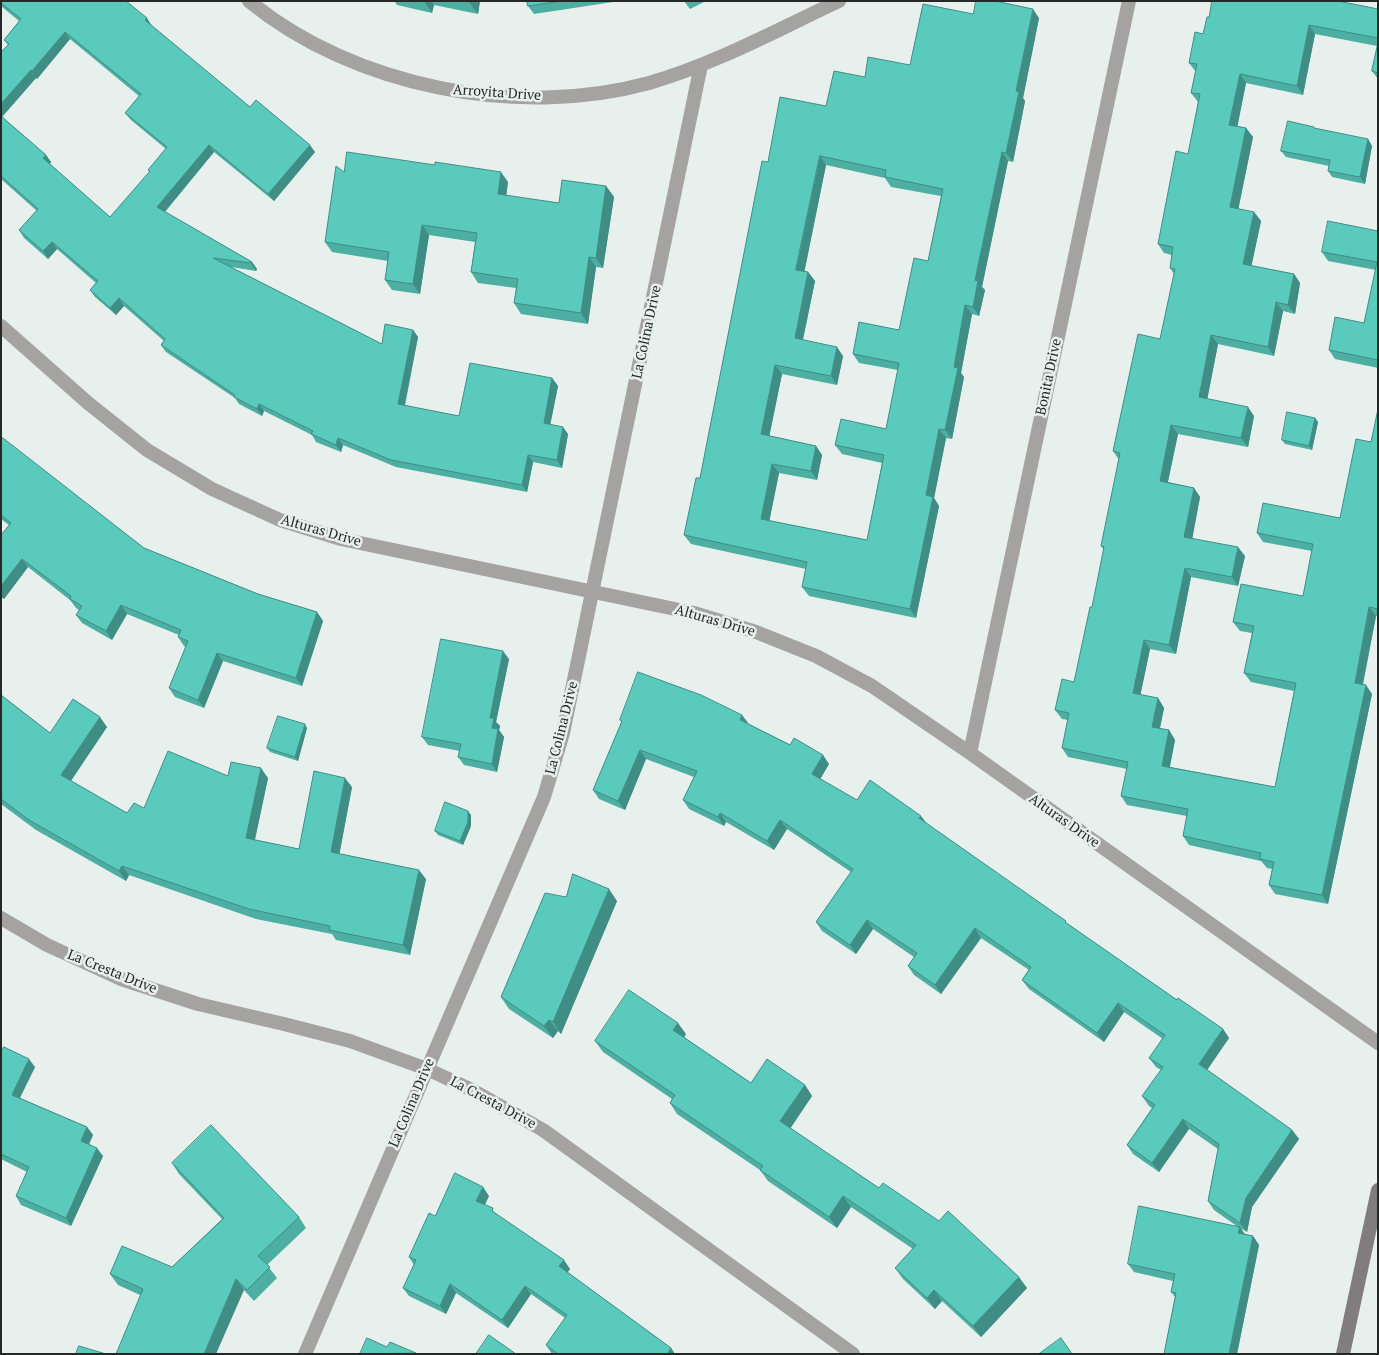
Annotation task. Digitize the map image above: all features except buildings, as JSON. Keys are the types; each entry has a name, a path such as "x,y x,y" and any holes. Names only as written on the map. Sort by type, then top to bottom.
{"main road":[{"path":"1343,1354 1378,1190"}],"street":[{"name":"Arroyita Drive","path":"249,1 262,12 318,46 377,72 447,90 520,98 584,95 648,83 701,65 839,1"},
{"name":"Bonita Drive","path":"970,753 1129,1"},
{"name":"La Colina Drive","path":"305,1354 544,796 563,733 701,65"},
{"name":"Alturas Drive","path":"1,326 88,403 147,450 220,493 280,520 341,539 694,613 756,632 816,656 872,686 970,753 1378,1043"},
{"name":"La Cresta Drive","path":"1,918 47,945 121,978 198,1004 350,1041 427,1069 472,1090 543,1130 853,1354"}]}
